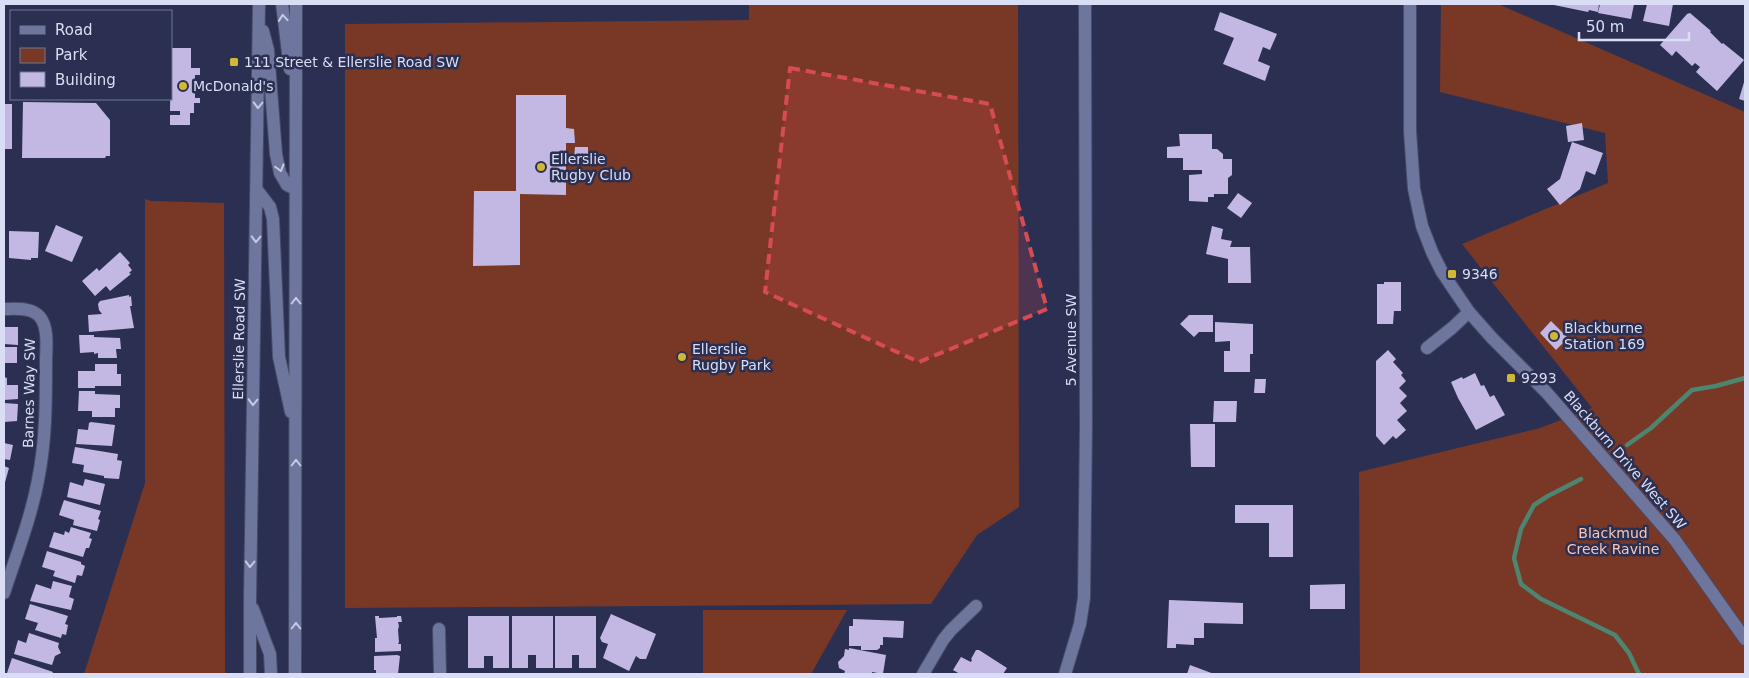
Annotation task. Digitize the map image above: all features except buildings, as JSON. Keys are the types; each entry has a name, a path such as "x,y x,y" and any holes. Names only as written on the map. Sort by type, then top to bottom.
{"main road":[{"name":"Ellerslie Road SW","path":"250,674 259,4"},
{"path":"282,4 296,119"},
{"path":"295,674 296,4"},
{"path":"296,119 302,72 305,4"},
{"name":"5 Avenue SW","path":"1064,674 1080,624 1085,581 1085,4"},
{"name":"Blackburn Drive West SW","path":"1410,4 1411,160 1418,211 1432,252 1442,272 1469,312 1547,393 1675,540 1745,639"},
{"path":"259,17 268,50 276,154 280,174 287,185 295,189"},
{"path":"257,190 270,207 273,219 279,357 296,436"},
{"name":"Barnes Way SW","path":"4,309 27,310 40,316 44,324 46,343 44,439 38,481 4,593"},
{"path":"1427,348 1469,312"},
{"path":"250,599 270,654 271,674"},
{"path":"923,674 943,640 976,606"},
{"path":"439,629 440,674"}],"highlighted area":[{"path":"790,68 990,104 1047,309 919,362 765,292"}],"green space":[{"name":"Ellerslie Rugby Park","path":"749,4 1018,4 1019,507 977,535 931,604 345,608 345,24 749,20"},
{"name":"Blackmud Creek Ravine","path":"1441,4 1498,4 1745,112 1745,674 1360,674 1359,472 1540,428 1592,408 1462,244 1608,183 1605,133 1440,92"},
{"path":"145,199 151,201 224,203 225,674 84,674 145,483"},
{"path":"703,610 847,610 811,674 703,674"}],"waterway":[{"path":"1627,445 1651,428 1692,390 1745,378"},
{"path":"1581,479 1534,505 1521,529 1514,558 1521,584 1541,599 1615,635 1629,653 1639,674"}],"place":[{"name":"111 Street & Ellerslie Road SW","path":"234,62"},
{"name":"McDonald's","path":"183,86"},
{"name":"Ellerslie Rugby Club","path":"541,167"},
{"name":"9346","path":"1452,274"},
{"name":"Blackburne Station 169","path":"1554,336"},
{"name":"Ellerslie Rugby Park","path":"682,357"},
{"name":"9293","path":"1511,378"}]}
